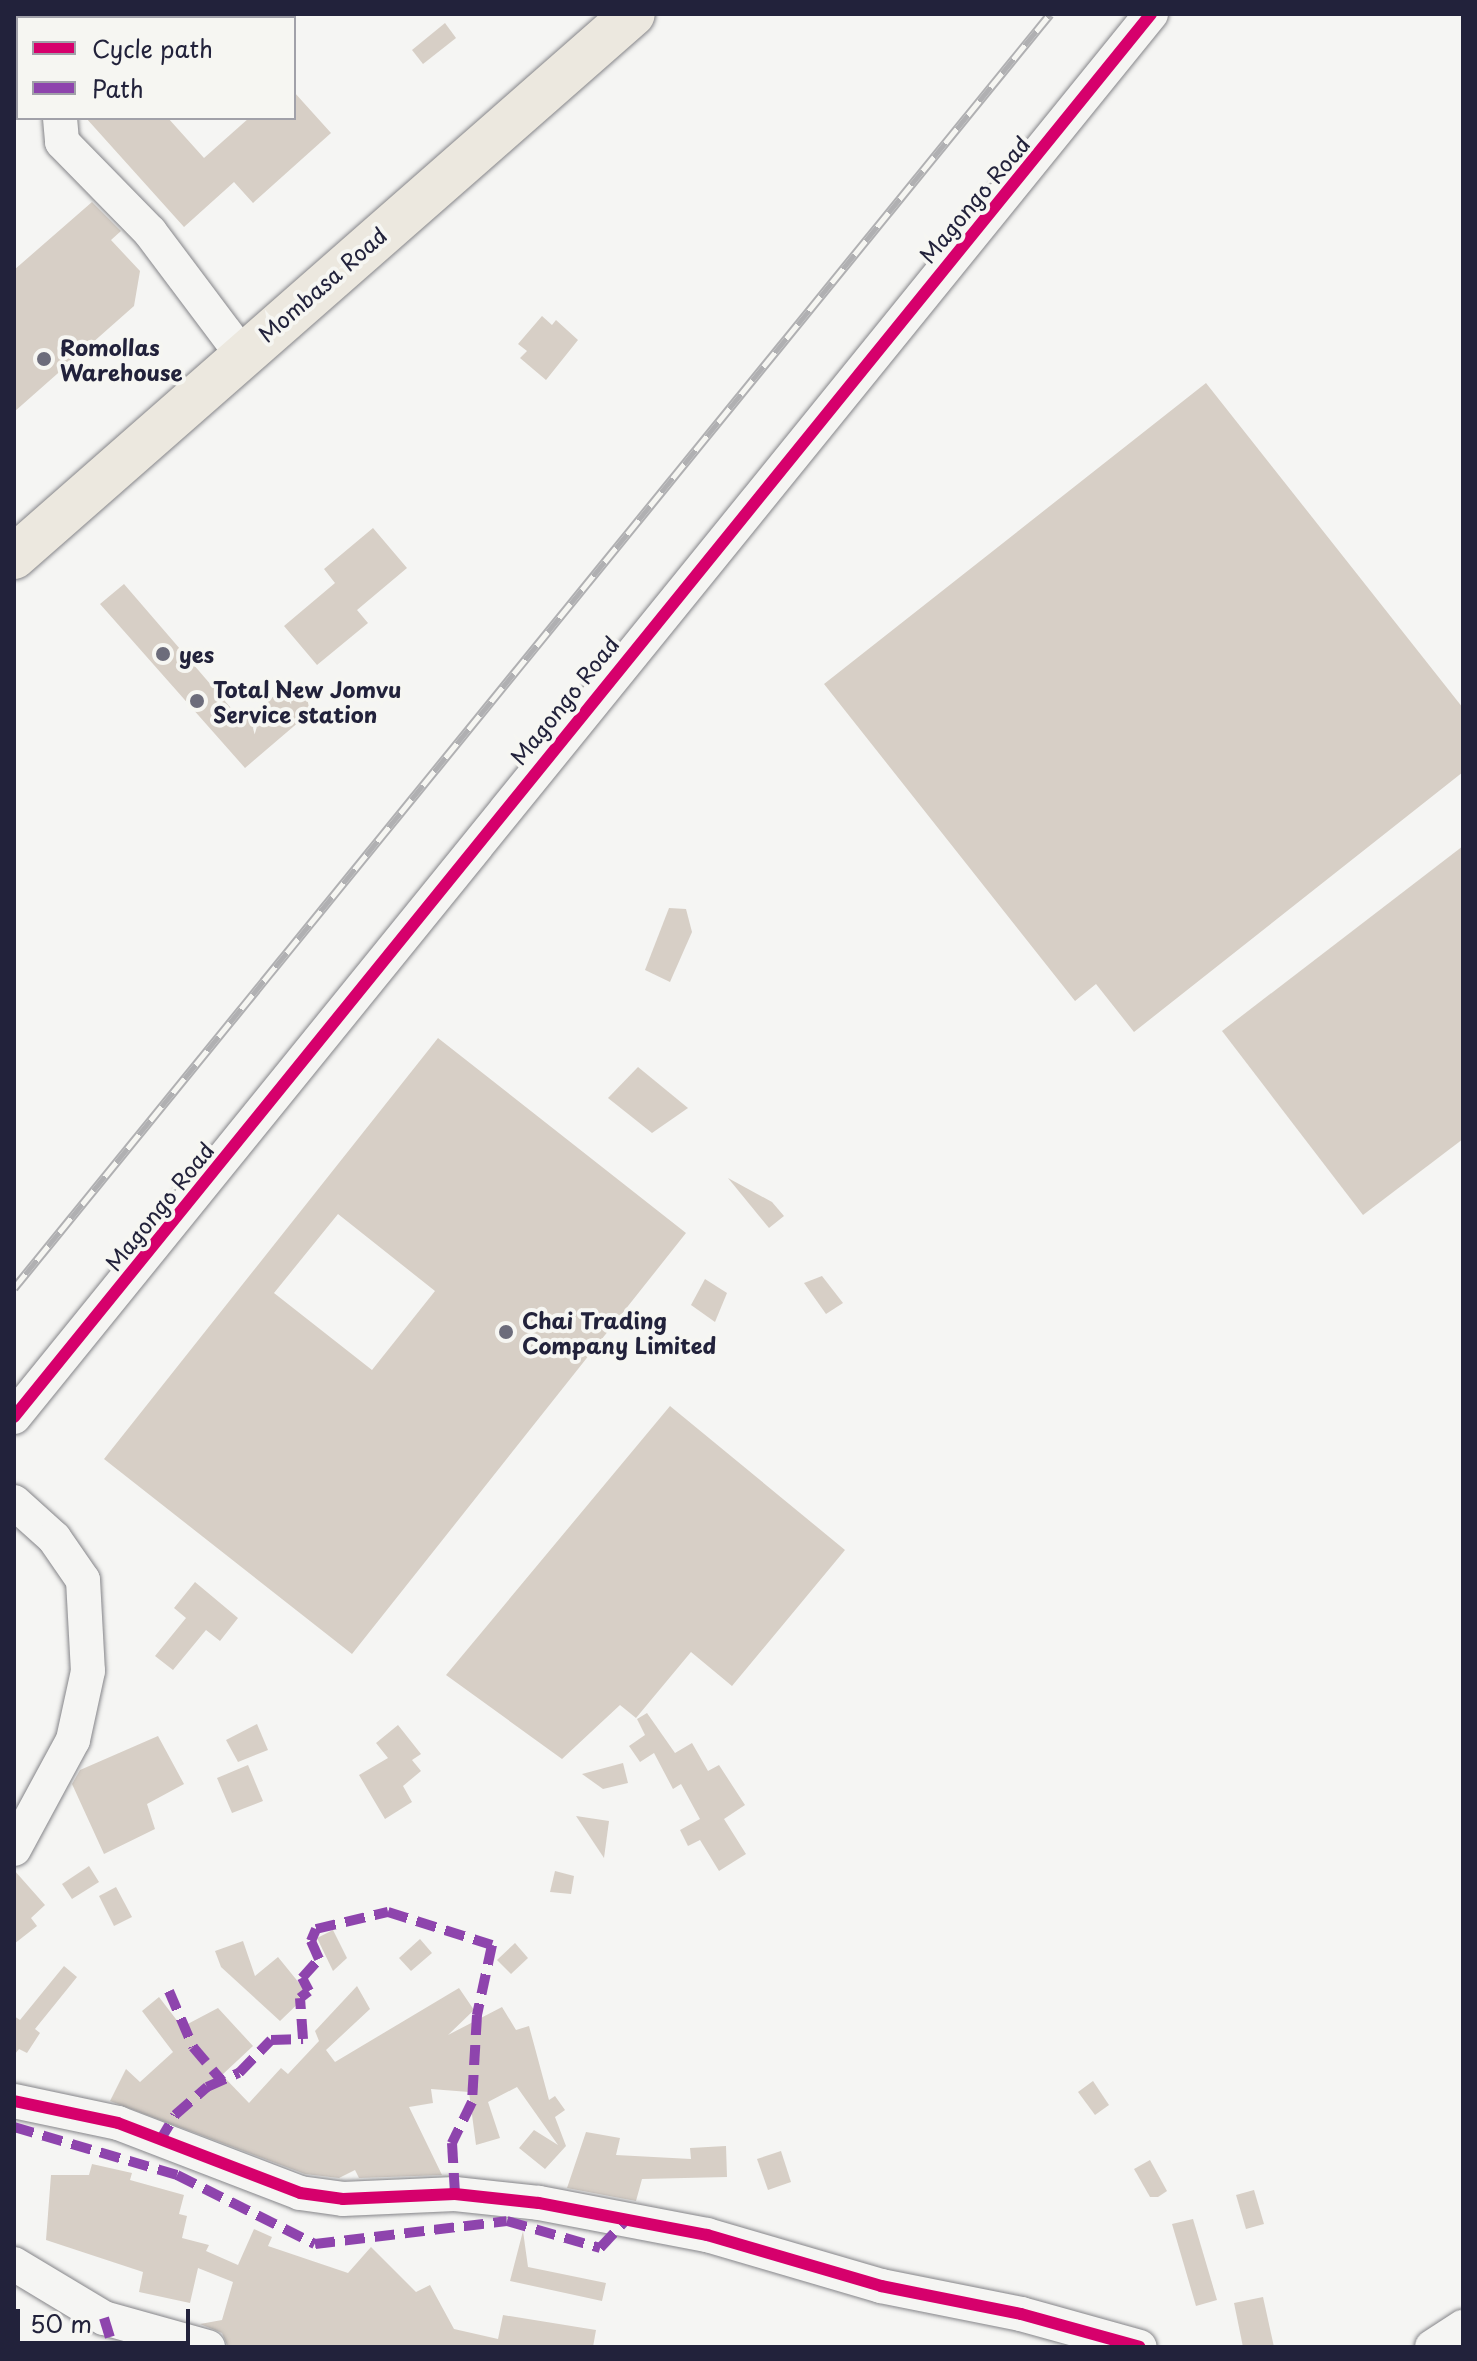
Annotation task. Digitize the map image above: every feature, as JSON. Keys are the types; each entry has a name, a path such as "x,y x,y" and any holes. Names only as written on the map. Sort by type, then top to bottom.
{"highway":[{"name":"Mombasa Road","path":"14,557 241,353 633,14"}],"street":[{"name":"Magongo Road","path":"14,1417 1151,14"},
{"path":"60,120 62,142 150,232 241,353"},
{"path":"14,1502 54,1538 83,1580 88,1671 73,1740 14,1849"},
{"path":"14,2101 118,2123 300,2193 539,2203 707,2235 881,2286 1021,2314 1140,2347"},
{"path":"14,2264 104,2318 208,2347"},
{"path":"1432,2347 1463,2327"}],"building":[{"path":"445,23 456,38 423,64 412,50"},
{"path":"296,94 331,133 253,203 234,182 184,227 88,120 170,120 204,158 247,120 296,120"},
{"name":"Romollas Warehouse","path":"92,202 121,231 111,240 140,271 134,306 14,412 14,270"},
{"path":"542,316 552,325 556,320 578,340 546,380 520,358 527,351 518,344"},
{"path":"1206,383 1463,708 1463,772 1134,1032 1096,984 1075,1001 824,684"},
{"path":"373,528 407,568 357,610 368,623 317,665 284,626 335,583 324,569"},
{"path":"124,584 243,722 291,682 314,709 245,768 100,604"},
{"path":"1463,846 1463,1139 1363,1215 1222,1031"},
{"path":"669,908 686,909 692,932 670,982 645,970"},
{"name":"Chai Trading Company Limited","path":"438,1038 686,1233 352,1654 104,1459","holes":["338,1214 435,1291 372,1370 274,1293"]},
{"path":"638,1067 688,1108 652,1133 608,1098"},
{"path":"728,1178 772,1202 784,1216 769,1228"},
{"path":"822,1276 843,1303 826,1314 804,1283"},
{"path":"705,1279 727,1293 715,1322 691,1305"},
{"path":"670,1406 845,1550 732,1686 691,1652 636,1718 620,1705 562,1759 446,1675"},
{"path":"195,1582 238,1618 220,1641 206,1630 173,1670 155,1656 186,1618 174,1608"},
{"path":"647,1713 675,1753 692,1743 708,1771 719,1765 745,1805 724,1819 746,1854 719,1871 700,1840 688,1846 680,1830 700,1819 681,1784 673,1789 654,1753 640,1762 629,1746 645,1735 637,1719"},
{"path":"257,1724 268,1750 238,1762 226,1740"},
{"path":"398,1725 421,1754 412,1760 421,1771 403,1786 412,1802 385,1819 359,1775 388,1758 376,1743"},
{"path":"158,1736 184,1784 147,1804 155,1829 104,1854 72,1784 80,1770"},
{"path":"623,1763 628,1783 603,1789 582,1774"},
{"path":"248,1765 263,1801 232,1813 217,1778"},
{"path":"576,1816 609,1821 604,1858"},
{"path":"89,1866 99,1882 72,1899 62,1884"},
{"path":"14,1870 45,1905 31,1918 37,1926 14,1944"},
{"path":"555,1871 574,1876 571,1894 550,1892"},
{"path":"116,1887 132,1917 114,1926 99,1896"},
{"path":"333,1930 347,1958 333,1971 317,1938"},
{"path":"420,1939 432,1953 411,1971 399,1958"},
{"path":"243,1941 255,1976 278,1957 308,1994 280,2021 221,1967 215,1951"},
{"path":"515,1943 528,1958 511,1974 497,1960"},
{"path":"64,1966 77,1977 35,2029 40,2033 27,2053 19,2049 15,2054 14,2016 20,2020"},
{"path":"357,1986 370,2009 326,2050 335,2062 459,1988 474,2010 448,2035 502,2007 516,2030 529,2026 549,2100 555,2096 565,2110 555,2117 566,2146 545,2169 519,2148 534,2130 558,2145 517,2087 488,2102 500,2138 476,2145 469,2092 431,2089 433,2103 409,2107 442,2175 359,2178 355,2170 339,2178 305,2174 110,2101 126,2069 140,2082 173,2052 142,2011 159,1997 182,2027 218,2008 253,2046 222,2075 249,2103 281,2068 288,2074 319,2041 315,2031"},
{"path":"1093,2081 1109,2105 1095,2115 1078,2092"},
{"path":"586,2132 620,2138 616,2155 691,2159 690,2148 726,2146 727,2177 642,2179 636,2201 567,2188"},
{"path":"781,2151 791,2182 768,2190 757,2159"},
{"path":"1150,2160 1167,2191 1158,2197 1150,2197 1134,2169"},
{"path":"92,2164 132,2173 130,2180 184,2195 179,2214 187,2216 182,2238 209,2245 206,2251 238,2265 254,2229 272,2237 268,2246 348,2273 371,2247 416,2292 430,2285 454,2329 498,2339 503,2315 596,2330 593,2347 227,2345 222,2333 200,2324 222,2320 233,2282 198,2268 190,2303 139,2292 143,2272 46,2240 51,2175 89,2175"},
{"path":"1254,2190 1264,2224 1246,2229 1236,2195"},
{"path":"1193,2219 1217,2300 1196,2306 1172,2224"},
{"path":"523,2231 528,2267 606,2283 602,2301 510,2281"},
{"path":"1263,2297 1274,2347 1243,2347 1234,2303"}],"railway":[{"path":"14,1288 1050,14"}],"marked path":[{"path":"159,2142 175,2115 207,2087 239,2073 271,2040 303,2039 300,1998 309,1991 302,1978 319,1959 311,1941 316,1929 388,1912 492,1945 477,2015 472,2102 452,2143 455,2194"},
{"path":"169,1991 193,2047 222,2081"},
{"path":"14,2127 177,2175 315,2244 507,2221 600,2248 624,2222"},
{"path":"104,2318 113,2347"}],"cycle path":[{"path":"14,1417 1151,14"},
{"path":"14,2101 118,2123 300,2193 343,2199 455,2194 539,2203 707,2235 881,2286 1021,2314 1140,2347"}],"place":[{"name":"Romollas Warehouse","path":"44,359"},
{"name":"yes","path":"163,654"},
{"name":"Total New Jomvu Service station","path":"197,701"},
{"name":"Chai Trading Company Limited","path":"506,1332"}]}
